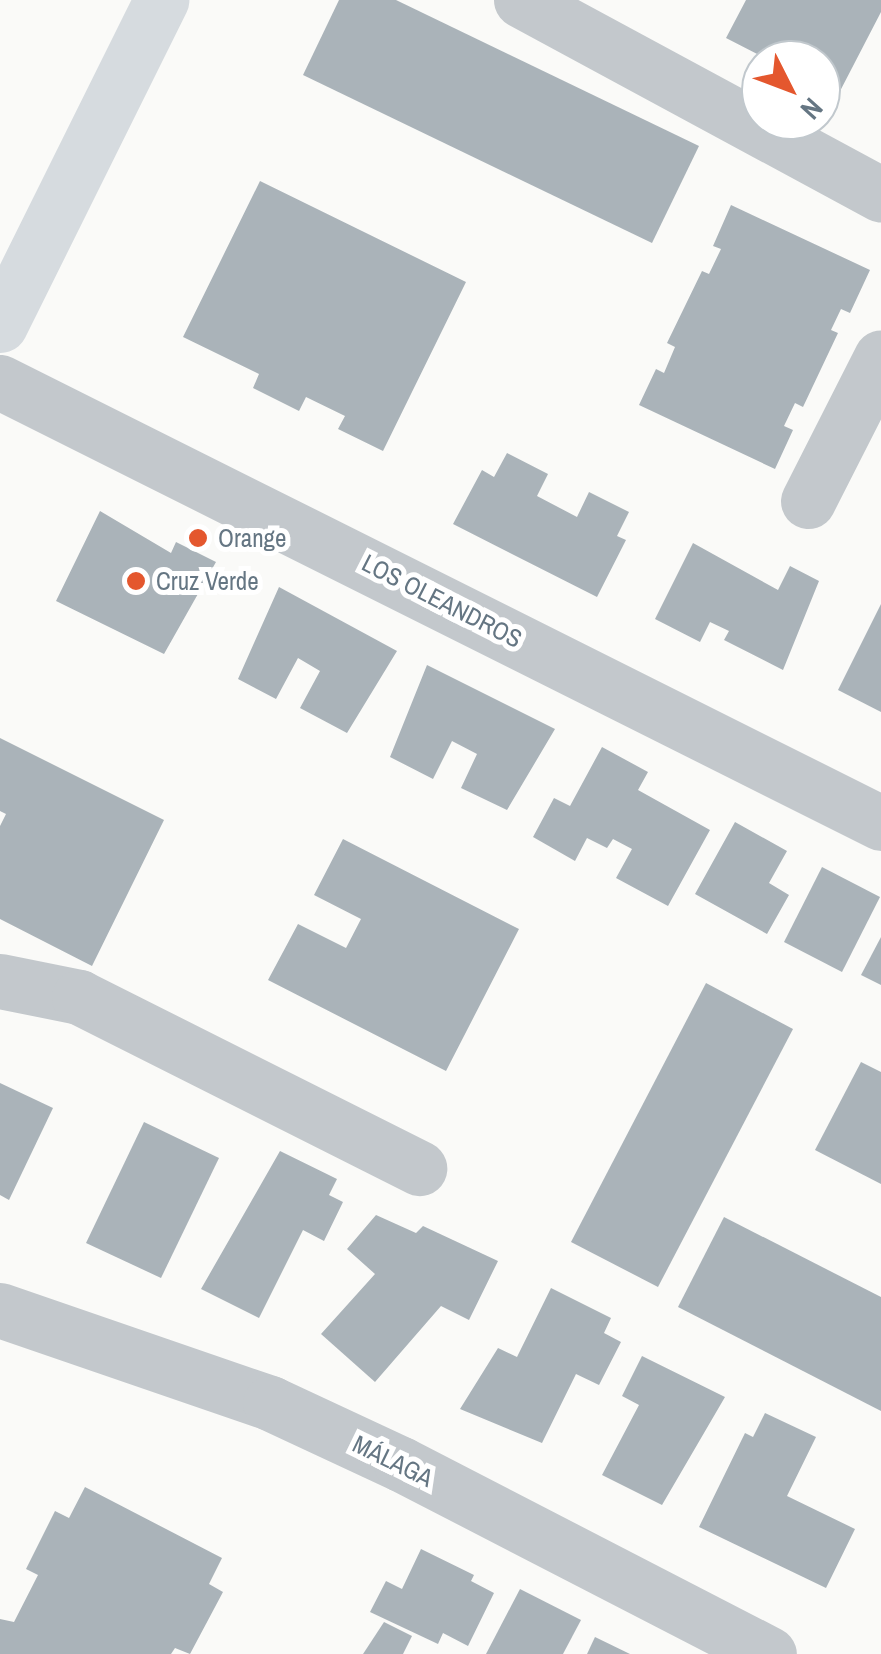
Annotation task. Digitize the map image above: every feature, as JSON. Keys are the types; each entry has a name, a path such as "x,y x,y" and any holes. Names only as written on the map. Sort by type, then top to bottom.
{"main road":[{"path":"3,313 161,0"}],"street":[{"path":"521,0 881,195"},
{"path":"808,501 881,357"},
{"name":"LOS OLEANDROS","path":"0,382 881,823"},
{"path":"0,981 79,996 420,1168"},
{"name":"MÁLAGA","path":"0,1310 285,1410 768,1654"}],"building":[{"path":"339,0 396,0 699,146 652,243 303,75"},
{"path":"746,0 881,0 881,12 841,89 841,40 741,40 741,46 726,38"},
{"path":"260,181 466,282 383,451 338,429 345,416 306,397 299,411 253,388 259,374 183,337"},
{"path":"731,205 870,270 850,313 841,309 831,330 838,333 803,407 795,403 784,426 793,430 775,469 639,405 656,369 664,373 675,347 667,343 702,271 709,274 721,249 713,246"},
{"path":"507,453 548,474 537,496 577,517 589,492 629,512 617,536 626,540 597,597 453,524 482,470 494,477"},
{"name":"Cruz Verde","path":"100,511 171,553 176,542 216,562 164,654 56,601"},
{"path":"693,543 778,590 790,566 819,581 783,670 724,640 729,631 710,622 700,642 655,619"},
{"path":"279,587 397,651 347,733 300,708 320,671 298,658 276,699 238,679"},
{"path":"881,604 881,712 838,690"},
{"path":"427,665 555,729 507,810 461,788 477,754 452,741 433,779 390,757"},
{"path":"0,738 164,820 92,966 0,919 0,826 6,814 0,811"},
{"path":"602,747 648,772 638,790 710,830 668,906 616,878 632,849 613,839 607,848 587,838 575,861 533,837 554,798 570,806"},
{"path":"735,822 787,851 769,883 789,895 767,934 695,894"},
{"path":"343,839 519,929 446,1071 268,980 298,924 346,948 361,919 314,895"},
{"path":"822,867 880,897 842,972 784,942"},
{"path":"881,937 881,985 861,975"},
{"path":"706,983 793,1029 658,1287 571,1242"},
{"path":"861,1062 881,1072 881,1184 815,1150"},
{"path":"0,1083 53,1108 9,1200 0,1195"},
{"path":"144,1122 219,1158 161,1278 86,1243"},
{"path":"280,1151 337,1179 329,1195 343,1202 324,1241 303,1230 259,1318 201,1289"},
{"path":"376,1215 416,1233 423,1226 498,1261 469,1320 441,1306 375,1382 321,1334 375,1274 347,1249"},
{"path":"724,1217 881,1297 881,1411 678,1307"},
{"path":"551,1288 611,1318 604,1333 621,1342 599,1385 576,1374 542,1443 460,1409 498,1348 517,1357"},
{"path":"642,1356 725,1397 662,1505 602,1475 639,1405 622,1396"},
{"path":"765,1413 816,1437 787,1496 855,1529 826,1588 699,1527 745,1433 753,1437"},
{"path":"85,1487 222,1558 209,1584 223,1592 190,1654 175,1648 171,1654 0,1654 0,1619 14,1622 38,1575 26,1569 55,1511 69,1518"},
{"path":"421,1549 474,1575 471,1581 494,1593 468,1646 443,1633 438,1644 370,1612 386,1581 402,1589"},
{"path":"520,1589 581,1620 563,1654 486,1654"},
{"path":"384,1622 412,1636 403,1654 363,1654"},
{"path":"595,1637 630,1654 587,1654"}],"place":[{"name":"Orange","path":"198,538"},
{"name":"Cruz Verde","path":"136,581"}]}
